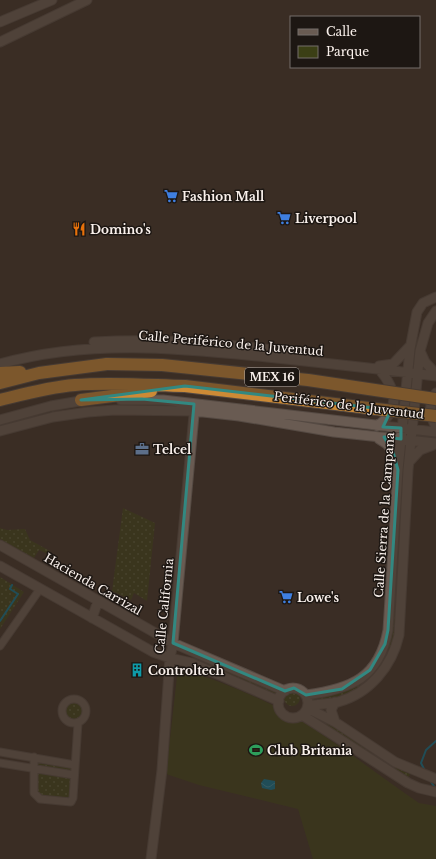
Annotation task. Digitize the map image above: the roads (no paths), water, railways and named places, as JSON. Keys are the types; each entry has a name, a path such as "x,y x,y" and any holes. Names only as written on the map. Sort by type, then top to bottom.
{"highway":[{"name":"Periférico de la Juventud","path":"0,382 39,372 107,364 162,365 308,380 436,399"},
{"path":"0,373 39,372"},
{"name":"Periférico de la Juventud","path":"0,400 32,391 73,385 115,383 182,386 436,416"},
{"path":"81,400 182,386"}],"street":[{"path":"0,22 52,0"},
{"path":"0,42 87,0"},
{"name":"Calle Sierra de la Campana","path":"306,695 342,689 356,682 370,670 378,660 386,644 390,606 400,439 410,346 417,312 423,303 436,297"},
{"name":"Calle Sierra de la Campana","path":"306,710 353,696 363,690 382,673 394,652 398,641 408,464 420,351 428,323 436,312"},
{"path":"365,368 393,364 410,346"},
{"name":"Calle Periférico de la Juventud","path":"0,364 33,355 65,351 120,347 154,347 436,375"},
{"path":"420,351 424,362 436,375"},
{"path":"377,426 388,416 394,403 392,388 379,369"},
{"path":"436,392 431,404 430,412 436,428"},
{"path":"0,420 81,400 142,399 194,408 436,432"},
{"path":"0,431 53,417 88,412 194,408 317,430 436,443"},
{"name":"Calle California","path":"151,859 162,770 170,658 173,643 194,408"},
{"path":"375,436 388,444 396,458 398,470"},
{"path":"408,464 413,456 420,450 436,443"},
{"path":"396,501 406,501"},
{"name":"Hacienda Carrizal","path":"0,545 173,643 285,691"},
{"path":"0,566 153,652 192,663 279,701"},
{"path":"0,646 40,589"},
{"path":"92,618 98,601"},
{"path":"390,606 401,605"},
{"path":"294,688 303,691 306,695 306,710 293,717 284,714 281,710 279,701 285,691 294,688"},
{"path":"335,702 331,710 335,722"},
{"path":"306,710 335,722 395,762 436,779"},
{"path":"306,710 408,783 419,788 436,792"},
{"path":"34,757 34,794 40,799 71,802 73,799 78,723"},
{"path":"0,752 76,765"},
{"path":"0,763 74,775"},
{"path":"419,788 424,774"}],"water":[{"path":"264,779 275,781 275,789 271,790 262,788 261,783"}],"waterway":[{"path":"0,621 18,594 10,589 12,585"},
{"path":"425,771 421,763 426,750 436,741"},
{"path":"430,780 435,788"}],"place":[{"name":"Fashion Mall","path":"171,196"},
{"name":"Liverpool","path":"284,218"},
{"name":"Domino's","path":"79,229"},
{"name":"Telcel","path":"142,449"},
{"name":"Lowe's","path":"286,597"},
{"name":"Controltech","path":"137,670"},
{"name":"Club Britania","path":"256,750"}]}
